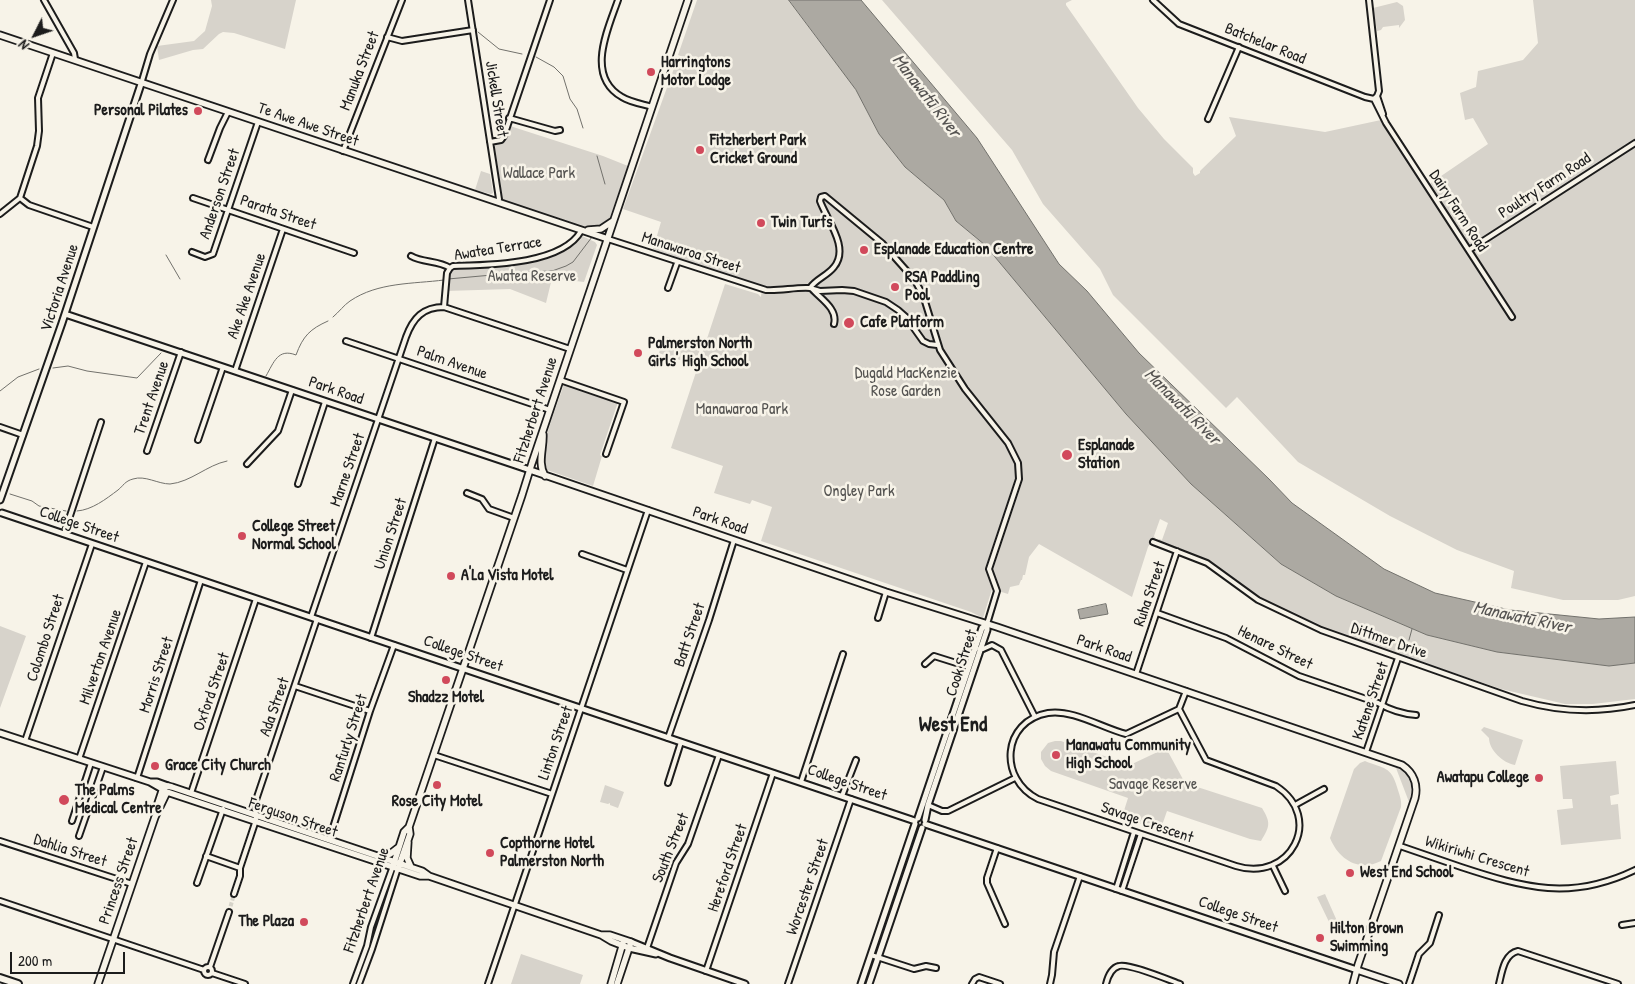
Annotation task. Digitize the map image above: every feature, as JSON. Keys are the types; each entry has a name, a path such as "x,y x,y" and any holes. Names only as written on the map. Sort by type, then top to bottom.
{"highway":[{"path":"0,978 18,984"}],"main road":[{"name":"Fitzherbert Avenue","path":"396,865 404,832 409,827 434,754 687,0"},
{"name":"Te Awe Awe Street","path":"0,35 608,240"},
{"path":"564,225 596,231 605,228 614,221"},
{"path":"542,431 541,462 542,470 546,476"},
{"name":"Park Road","path":"530,470 1402,765 1410,772 1415,782 1415,798 1400,846"},
{"name":"Ferguson Street","path":"166,789 191,793 256,818 396,865 412,867 429,876 601,935 629,948"},
{"name":"Ferguson Street","path":"166,789 223,809 329,840 379,857 420,876 429,876"},
{"name":"Princess Street","path":"98,984 156,814 157,806 166,789"},
{"name":"Fitzherbert Avenue","path":"396,865 408,840 410,834 409,827"},
{"path":"408,840 407,858 412,867"},
{"path":"1353,984 1400,846"},
{"path":"379,857 390,854 399,847"},
{"name":"Ferguson Street","path":"601,935 610,935 631,942"},
{"path":"611,984 624,939"},
{"path":"616,984 631,942"},
{"name":"College Street","path":"1357,970 1399,984"}],"street":[{"path":"44,0 74,53 75,59"},
{"path":"141,84 150,54 173,0"},
{"name":"Manuka Street","path":"343,151 402,0"},
{"name":"Jickell Street","path":"468,0 498,202"},
{"path":"490,142 503,139 550,0"},
{"path":"618,0 603,46 601,60 603,72 613,90 622,97 652,107"},
{"name":"Batchelar Road","path":"1153,0 1179,24 1365,97 1376,97"},
{"name":"Dairy Farm Road","path":"1369,0 1379,88 1376,97 1384,118 1512,317"},
{"path":"387,37 402,41 473,30"},
{"path":"1208,119 1239,47"},
{"path":"0,214 20,198 37,146 39,131 38,98 53,53"},
{"name":"Victoria Avenue","path":"0,500 65,314 141,84"},
{"path":"208,160 228,112"},
{"path":"509,118 555,131 560,130"},
{"name":"Anderson Street","path":"192,252 205,257 213,254 258,122"},
{"name":"Poultry Farm Road","path":"1469,250 1635,143"},
{"path":"834,324 836,318 834,311 810,288 815,281 831,271 838,261 840,253 838,241 820,201 821,196 828,197 882,243 914,279 923,294 937,345 965,389 1008,443 1018,463 1020,470 1019,479 989,569 997,591 986,624"},
{"path":"20,198 29,205 93,227"},
{"name":"Parata Street","path":"193,198 354,253"},
{"name":"Ake Ake Avenue","path":"235,371 283,229"},
{"name":"Awatea Terrace","path":"444,307 448,273 453,266 502,264 544,256 572,241 581,231"},
{"name":"Manawaroa Street","path":"608,240 766,290 782,291 810,288 823,291 854,291 886,302 906,317 923,341 937,345"},
{"path":"411,256 419,260 442,263 450,268"},
{"path":"668,288 677,263"},
{"path":"444,307 570,349"},
{"name":"Marne Street","path":"314,618 410,327 415,318 429,309 444,307"},
{"name":"Park Road","path":"65,314 530,470"},
{"name":"Palm Avenue","path":"346,340 550,410"},
{"name":"Trent Avenue","path":"147,451 181,352"},
{"path":"198,440 223,367"},
{"path":"560,380 624,402 606,454"},
{"path":"247,464 278,431 292,390"},
{"path":"298,484 325,402"},
{"path":"64,534 101,422"},
{"path":"0,427 23,435"},
{"name":"Union Street","path":"370,638 435,438"},
{"path":"467,493 482,499 489,509 514,518"},
{"path":"0,507 1,515"},
{"name":"Linton Street","path":"488,984 648,510"},
{"name":"College Street","path":"1,515 64,534 916,821"},
{"name":"Batt Street","path":"668,738 709,620 734,540"},
{"name":"Dittmer Drive","path":"1153,542 1207,564 1241,590 1258,600 1337,636 1522,701 1545,707 1593,711 1635,705"},
{"name":"Colombo Street","path":"25,741 92,544"},
{"name":"Ruha Street","path":"1136,674 1178,551"},
{"path":"582,554 627,570"},
{"name":"Milverton Avenue","path":"79,759 146,562"},
{"name":"Morris Street","path":"137,778 201,580"},
{"path":"878,618 886,592"},
{"name":"Oxford Street","path":"191,793 256,599"},
{"name":"Henare Street","path":"1156,613 1226,638 1299,676 1407,714 1416,715"},
{"name":"Ada Street","path":"234,894 256,818 255,803 295,686 314,618"},
{"name":"Cook Street","path":"953,723 969,667 987,630 986,624"},
{"name":"Ranfurly Street","path":"329,840 370,711 394,645"},
{"path":"978,648 992,645 1001,650 1035,717"},
{"name":"Cook Street","path":"869,984 924,824 928,801 978,648"},
{"path":"800,782 843,654"},
{"path":"925,664 934,656 969,667"},
{"name":"Katene Street","path":"1366,752 1398,658"},
{"path":"295,686 370,711"},
{"path":"928,801 942,811 948,810 1015,778 1010,761 1011,746 1021,729 1035,717 1047,713 1066,714 1126,734 1179,709 1186,691"},
{"path":"1179,709 1206,760 1276,786 1286,792 1295,805 1300,822 1296,843 1287,855 1273,866 1285,892"},
{"name":"Ferguson Street","path":"0,732 166,789"},
{"path":"668,783 681,742"},
{"path":"434,754 552,794"},
{"name":"South Street","path":"647,950 676,863 688,844 719,754"},
{"path":"842,796 856,760"},
{"path":"72,822 91,763"},
{"path":"79,836 103,767"},
{"name":"Hereford Street","path":"706,971 774,773"},
{"name":"Savage Crescent","path":"1015,778 1025,791 1038,799 1134,832 1242,868 1258,870 1273,866"},
{"path":"1295,805 1324,789"},
{"name":"Worcester Street","path":"788,984 851,799"},
{"name":"Cook Street","path":"861,984 916,821 928,801"},
{"path":"244,812 255,803"},
{"path":"197,883 223,809"},
{"path":"921,817 924,824 918,828 916,821 921,817"},
{"name":"College Street","path":"924,824 1357,970"},
{"path":"1119,889 1134,832"},
{"path":"1119,889 1141,834"},
{"name":"Dahlia Street","path":"0,840 132,884"},
{"name":"Wikiriwhi Crescent","path":"1400,846 1506,882 1541,888 1586,886 1608,881 1635,870"},
{"path":"997,848 987,883 1004,924"},
{"path":"206,856 240,868"},
{"name":"Fitzherbert Avenue","path":"354,984 370,934 396,865"},
{"name":"Fitzherbert Avenue","path":"359,984 376,936 396,865"},
{"path":"1050,984 1054,952 1080,876"},
{"path":"0,901 204,970 210,968"},
{"path":"212,973 210,968 229,912"},
{"path":"1408,984 1419,954 1430,944 1439,915"},
{"path":"1622,925 1635,923"},
{"path":"370,934 376,936"},
{"name":"Ferguson Street","path":"631,942 647,950 724,979 745,984"},
{"name":"Ferguson Street","path":"629,948 647,950"},
{"path":"1499,984 1507,960 1511,954 1518,951 1618,984"},
{"path":"871,954 914,969 926,966 936,968"},
{"path":"1106,984 1109,974 1114,969 1125,965 1180,984"},
{"path":"204,970 204,973 207,975 212,973 245,984"},
{"path":"972,984 976,978 980,977 1000,984"}],"green space":[{"path":"211,0 296,0 285,49 234,33 223,32 203,49 159,60 157,46 194,41 205,31 212,6"},
{"path":"697,0 789,0 856,90 879,134 905,167 944,200 956,221 985,245 1126,414 1191,484 1281,564 1336,596 1427,635 1497,652 1609,666 1635,663 1635,699 1593,704 1565,704 1501,689 1333,632 1259,598 1207,560 1158,542 1159,539 1162,540 1168,523 1160,519 1154,536 1156,540 1151,542 1148,547 1132,597 1039,544 1029,557 1025,575 1023,575 1019,585 1010,587 1008,594 992,589 983,618 971,612 761,541 772,507 752,500 750,504 714,493 723,466 671,448 725,284 758,294 761,297 762,287 653,249 661,222 623,209 677,60 705,70 707,66 678,55"},
{"path":"882,0 1072,0 1066,3 1066,5 1138,108 1164,139 1193,168 1195,176 1236,136 1229,117 1325,132 1381,120 1425,187 1488,144 1473,118 1465,120 1460,93 1476,87 1478,71 1523,60 1538,43 1533,0 1635,0 1635,596 1618,600 1563,600 1511,588 1514,571 1457,550 1390,516 1298,462 1237,397 1226,408 1113,295 1100,269 1043,204 1012,150"},
{"path":"1397,2 1403,6 1405,20 1399,28 1399,25 1383,27 1377,31 1373,8"},
{"name":"Wallace Park","path":"507,125 628,166 604,234 503,200 494,143 501,140"},
{"path":"481,171 490,174 493,193 491,194 475,190"},
{"name":"Awatea Reserve","path":"580,235 595,242 597,245 584,282 552,278 546,303 510,289 446,291 450,268 507,263 537,258 561,249"},
{"path":"664,336 673,339 673,341 682,342 682,344 700,349 695,365 686,363 687,360 686,362 677,359 678,357 676,359 668,356 668,354 667,356 659,353"},
{"path":"564,384 618,402 600,455 602,456 593,486 547,470 544,462 544,451 549,427"},
{"path":"0,626 26,636 0,708"},
{"path":"1484,727 1523,740 1515,765 1506,762 1494,751 1489,738 1481,730"},
{"name":"Savage Reserve","path":"1061,741 1130,765 1166,748 1185,783 1262,808 1268,821 1266,832 1261,841 1250,839 1167,811 1160,831 1122,817 1128,798 1051,771 1045,766 1041,759 1041,752 1048,743"},
{"path":"1360,754 1399,768 1410,781 1409,803 1379,893 1409,802 1396,768"},
{"path":"1365,761 1386,769 1392,775 1400,797 1401,807 1381,861 1365,865 1351,862 1344,858 1330,838 1354,769"},
{"path":"1616,761 1619,794 1610,796 1611,805 1618,804 1621,839 1561,845 1557,810 1573,808 1572,799 1563,799 1560,766"},
{"path":"605,785 624,792 618,808 610,805 610,803 600,802"},
{"path":"1325,894 1337,921 1330,924 1317,897"},
{"path":"521,954 583,975 580,984 511,984"}],"water":[{"name":"Manawatū River","path":"789,0 861,0 977,138 1059,264 1087,291 1139,353 1292,503 1384,569 1435,593 1510,610 1599,619 1635,617 1635,663 1609,666 1497,652 1427,635 1336,596 1281,564 1191,484 1126,414 985,245 956,221 944,200 905,167 879,134 856,90"},
{"path":"1106,604 1108,614 1080,619 1078,610"}],"waterway":[{"path":"478,32 499,49 522,54"},
{"path":"536,57 554,67 563,76 570,99 577,109 583,128"},
{"path":"597,156 605,184"},
{"path":"448,279 552,271 573,262 592,237"},
{"path":"166,255 180,279"},
{"path":"333,317 350,301 372,290 396,285 444,280"},
{"path":"266,376 277,358 285,353 296,355 301,343 308,334 316,327 328,321"},
{"path":"53,368 68,366 87,371 137,378 161,353"},
{"path":"0,391 18,377 39,369"},
{"path":"77,511 88,509 99,503 130,480 142,478 165,484 178,483 227,461"},
{"path":"10,494 32,501 39,506 66,511"},
{"path":"1409,640 1412,629"}],"tunnel":[{"path":"229,912 234,894"}],"place":[{"name":"Harringtons Motor Lodge","path":"651,72"},
{"name":"Personal Pilates","path":"198,111"},
{"name":"Fitzherbert Park Cricket Ground","path":"700,150"},
{"name":"Twin Turfs","path":"761,223"},
{"name":"Esplanade Education Centre","path":"864,250"},
{"name":"RSA Paddling Pool","path":"895,287"},
{"name":"Cafe Platform","path":"849,323"},
{"name":"Palmerston North Girls' High School","path":"638,353"},
{"name":"Esplanade Station","path":"1067,455"},
{"name":"College Street Normal School","path":"242,536"},
{"name":"A'La Vista Motel","path":"451,576"},
{"name":"Shadzz Motel","path":"446,680"},
{"name":"Manawatu Community High School","path":"1056,755"},
{"name":"Grace City Church","path":"155,766"},
{"name":"Awatapu College","path":"1539,778"},
{"name":"Rose City Motel","path":"437,785"},
{"name":"The Palms Medical Centre","path":"64,800"},
{"name":"Copthorne Hotel Palmerston North","path":"490,853"},
{"name":"West End School","path":"1350,873"},
{"name":"The Plaza","path":"304,922"},
{"name":"Hilton Brown Swimming","path":"1320,938"}],"district":[{"name":"West End","path":"953,725"}],"park label":[{"name":"Dugald MacKenzie Rose Garden","path":"906,383"},
{"name":"Manawaroa Park","path":"742,410"},
{"name":"Ongley Park","path":"859,492"}]}
